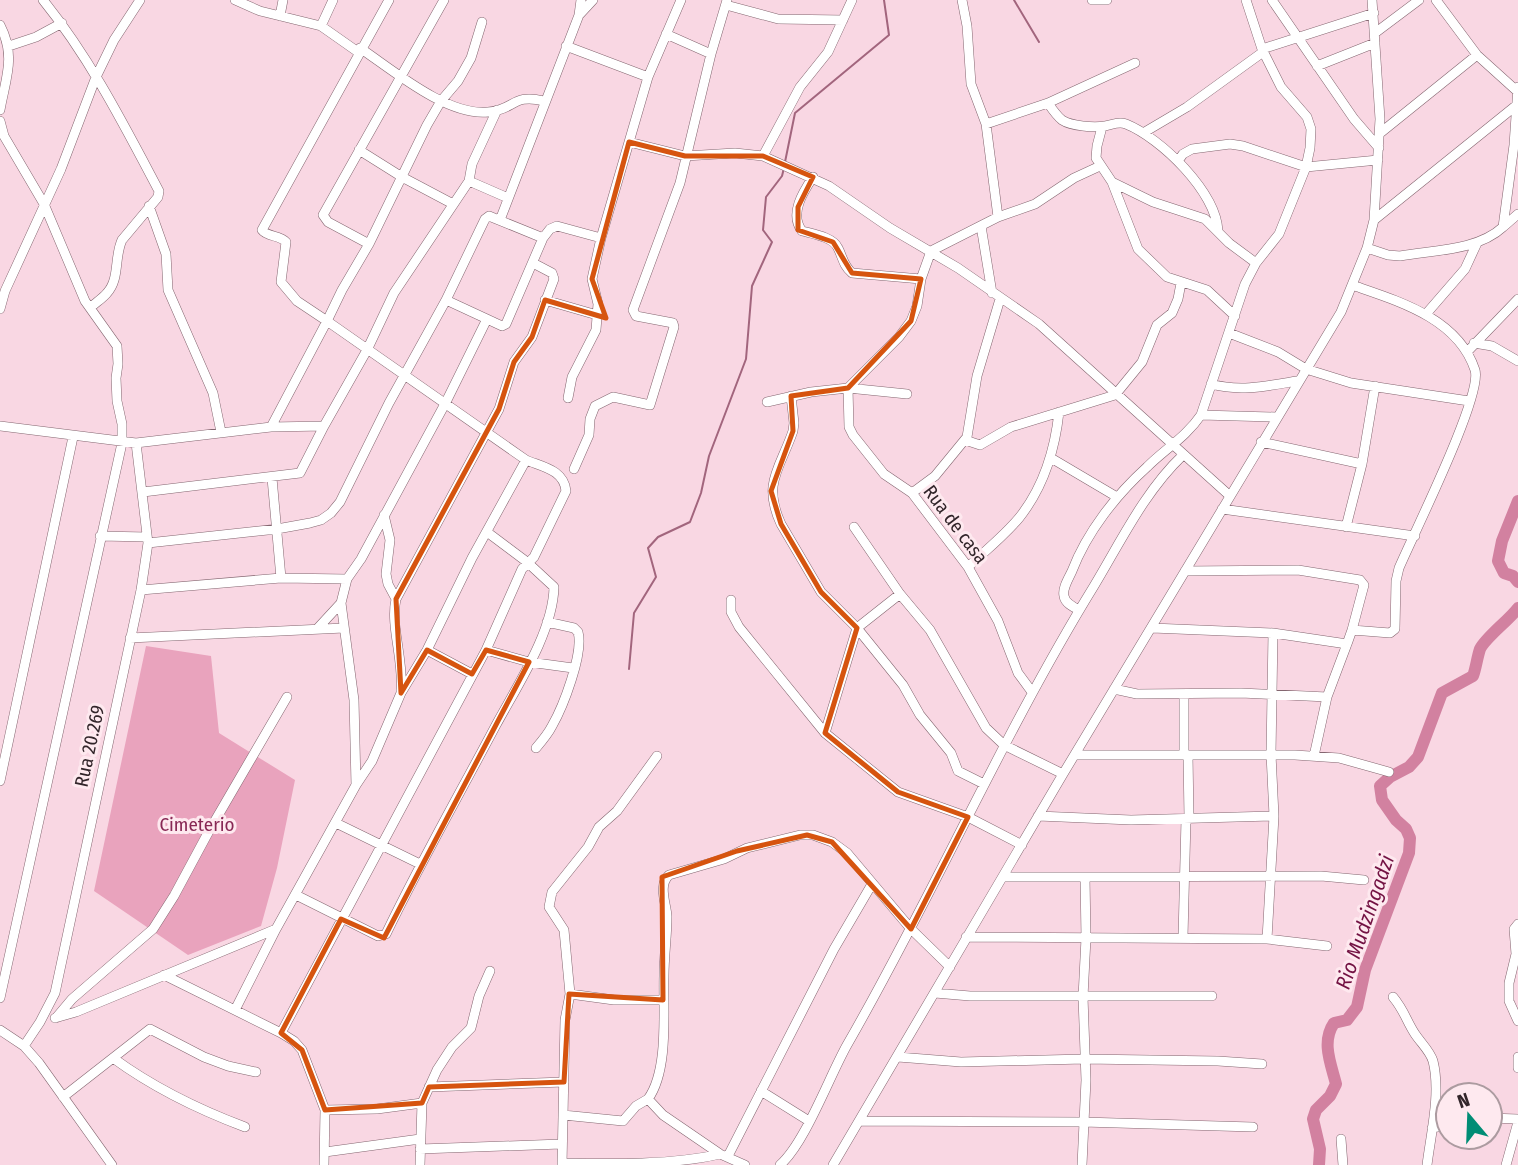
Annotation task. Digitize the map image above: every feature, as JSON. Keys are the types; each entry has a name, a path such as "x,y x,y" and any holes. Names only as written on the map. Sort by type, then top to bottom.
{"street":[{"path":"43,0 62,23 96,77 159,191 158,197 122,240 118,248 113,284 108,293 90,308"},
{"path":"0,309 5,291 61,169 96,77 114,40 140,0"},
{"path":"280,16 283,0"},
{"path":"321,26 333,0"},
{"path":"281,1033 486,650 522,569 534,556 566,491 560,474 526,460 297,301 281,282 286,242 262,230 389,0"},
{"path":"500,220 579,15 581,0"},
{"path":"579,15 593,0"},
{"path":"568,398 572,377 595,335 597,296 592,279 601,239 648,77 681,0"},
{"path":"763,156 800,87 828,52 852,0"},
{"path":"962,0 967,26 971,84 986,124 998,218"},
{"path":"1092,0 1107,0"},
{"path":"1079,610 1066,601 1064,589 1086,543 1117,497 1147,466 1188,432 1201,415 1245,284 1256,263 1279,234 1306,167 1311,138 1307,117 1282,87 1262,50 1246,0"},
{"path":"1272,0 1354,119 1379,148"},
{"path":"832,1165 898,1057 1062,774 1341,312 1367,248 1374,220 1379,134 1373,0"},
{"path":"1317,66 1375,38 1419,0"},
{"path":"1436,0 1477,55 1518,89 1503,227"},
{"path":"238,1 280,16 321,26 441,101 463,110 498,110 523,98 544,101"},
{"path":"369,244 328,222 323,215 442,1"},
{"path":"574,469 589,435 590,419 595,406 613,397 647,405 652,403 674,327 669,321 636,316 633,310 650,259 671,210 726,3 778,19 843,20"},
{"path":"1143,133 1187,107 1262,50 1296,36 1374,13"},
{"path":"271,427 369,244 441,101 458,81 471,58 482,22"},
{"path":"9,46 36,37 62,23"},
{"path":"0,25 9,46 8,71 0,110"},
{"path":"666,34 711,54"},
{"path":"566,46 648,77"},
{"path":"1379,134 1477,55"},
{"path":"986,124 1048,103 1135,63"},
{"path":"1048,103 1061,119 1069,123 1102,127 1120,122 1143,133 1192,175 1216,213 1218,231"},
{"path":"1374,220 1517,105"},
{"path":"143,492 295,475 304,471 324,426 367,350 394,293 469,181 472,164 498,110"},
{"path":"0,121 9,145 44,204 90,308 117,346 117,401 122,424 122,443 0,998"},
{"path":"1102,127 1097,159 1112,182 1138,249 1167,278 1207,290 1235,316"},
{"path":"629,142 685,156 735,153 763,156 813,177 890,228 931,251 1039,324 1230,496"},
{"path":"1178,161 1192,149 1230,144 1306,167 1378,160"},
{"path":"359,150 401,177 453,204"},
{"path":"848,388 899,338 911,321 931,251 998,218 1035,204 1074,178 1100,166"},
{"path":"813,177 802,193 798,207 798,223 802,231 836,244 844,265 852,273 921,279"},
{"path":"469,181 508,198"},
{"path":"1112,182 1153,202 1205,219 1229,243 1256,263"},
{"path":"149,206 166,254 168,290 214,393 220,432"},
{"path":"1367,248 1400,256 1477,243 1493,235 1518,214"},
{"path":"100,536 147,540 276,529 321,520 340,502 389,403 446,300 485,219 489,216 543,238"},
{"path":"446,300 502,326 506,324 543,238 550,229 557,226 601,239"},
{"path":"912,494 936,477 965,440 996,296 981,226"},
{"path":"1426,314 1465,269 1477,243"},
{"path":"401,693 403,668 395,621 396,599 499,409 516,357 532,337 554,275 533,263"},
{"path":"965,440 984,443 1011,427 1115,395 1142,362 1157,325 1172,313 1181,283"},
{"path":"1352,285 1426,314 1447,329 1467,352 1475,371 1476,383 1461,429 1399,568 1396,581 1395,629 1390,633 1352,631"},
{"path":"1467,352 1518,299"},
{"path":"545,300 597,315"},
{"path":"356,785 354,701 341,603 348,579 446,402 487,320"},
{"path":"1229,333 1278,352 1306,369 1351,383 1469,401"},
{"path":"1474,343 1492,346 1518,361"},
{"path":"1211,384 1230,389 1248,389 1297,381"},
{"path":"1346,527 1362,464 1375,386"},
{"path":"767,402 848,388 907,394"},
{"name":"Rua de casa","path":"848,388 853,435 884,474 912,494 968,567 998,621 1018,673 1032,692"},
{"path":"790,396 793,431 773,478 771,491 776,513 821,592 857,628 903,685 920,715 946,745 958,771 985,784"},
{"path":"968,567 1019,518 1051,458 1059,412"},
{"path":"1201,415 1276,417"},
{"path":"0,426 136,443 271,427 324,426"},
{"path":"0,780 73,437"},
{"path":"1261,442 1362,464"},
{"name":"Rua 20.269","path":"24,1046 55,993 141,590 147,540 136,443"},
{"path":"780,1165 809,1121 838,1062 912,929 1032,692 1147,498 1184,455"},
{"path":"1051,458 1117,497"},
{"path":"235,1010 276,929 372,761 401,693 427,650 526,460"},
{"path":"272,478 281,579"},
{"path":"1222,509 1415,536"},
{"path":"384,515 390,540 386,574 396,599"},
{"path":"854,527 900,594 930,630 986,728 1004,745 1062,774"},
{"path":"296,895 378,936 386,934 420,864 529,662 547,622 554,587 527,562 487,532"},
{"path":"1185,571 1281,569 1360,580 1364,585 1352,631 1327,697 1314,756"},
{"path":"141,590 281,579 348,579"},
{"path":"825,733 857,628 900,594"},
{"path":"731,600 731,612 739,627 825,733 898,792 968,817 1022,845"},
{"path":"317,629 341,603"},
{"path":"536,748 559,712 579,649 578,632 574,628 547,622"},
{"path":"130,638 344,628"},
{"path":"1152,628 1273,633 1347,644"},
{"path":"1267,939 1274,816 1271,754 1273,633"},
{"path":"427,650 472,674"},
{"path":"486,650 529,662 573,668"},
{"path":"1114,690 1137,694 1327,697"},
{"path":"1183,937 1188,819 1184,694"},
{"path":"56,1018 72,999 153,929 286,697"},
{"path":"1075,755 1314,756 1339,758 1389,772"},
{"path":"657,756 622,805 599,827 588,847 552,892 549,907 564,929 570,994 565,1020 562,1164 676,1165 724,1155 761,1091 834,949 872,884"},
{"path":"1038,816 1188,819 1274,816"},
{"path":"336,824 420,864"},
{"path":"563,1115 623,1121 636,1106 648,1099 656,1084 660,1066 667,915 663,883 668,875 724,859 747,848 807,835 832,842 842,848 912,929 950,967"},
{"path":"1003,877 1321,877 1364,880"},
{"path":"1082,1165 1086,1080 1083,997 1085,877"},
{"path":"1518,924 1514,929 1516,954 1509,983 1509,1001 1518,1021"},
{"path":"40,1022 76,1012 276,929"},
{"path":"967,937 1267,939 1327,946"},
{"path":"420,1165 422,1103 437,1070 452,1047 471,1028 479,996 490,971"},
{"path":"164,975 281,1033 302,1049 325,1110 324,1165"},
{"path":"935,993 970,996 1212,996"},
{"path":"570,994 614,1000 663,1000"},
{"path":"1393,997 1405,1012 1413,1032 1433,1063 1435,1084 1427,1165"},
{"path":"63,1097 146,1032 154,1029 204,1057 256,1072"},
{"path":"0,1030 24,1046 39,1063 112,1165"},
{"path":"898,1057 961,1062 1084,1059 1262,1064"},
{"path":"1518,1057 1518,1068"},
{"path":"113,1058 178,1099 245,1127"},
{"path":"429,1087 564,1082"},
{"path":"761,1091 809,1121"},
{"path":"648,1099 663,1115 724,1155 745,1165"},
{"path":"325,1110 377,1109 422,1103"},
{"path":"1506,1165 1518,1120"},
{"path":"859,1121 1083,1122 1253,1127"},
{"path":"1341,1139 1343,1165"},
{"path":"325,1152 420,1144 561,1144"}],"highlighted area":[{"path":"629,142 685,156 763,156 813,177 798,207 798,230 833,242 852,273 921,279 911,321 848,388 791,396 793,431 771,491 781,524 821,592 857,628 825,733 898,792 968,817 911,929 832,842 807,835 737,851 662,877 663,1000 569,994 564,1082 429,1087 422,1103 325,1110 302,1050 281,1033 341,919 384,938 529,662 486,650 472,674 427,650 401,693 396,599 499,409 514,362 532,337 545,300 606,318 592,279"}],"green space":[{"name":"Cimeterio","path":"146,646 211,656 219,733 295,780 277,868 261,926 188,955 94,891"}],"waterway":[{"path":"785,162 795,113 889,35 884,0"},
{"path":"1014,0 1039,42"},
{"path":"629,669 634,613 656,577 648,548 658,537 690,522 701,493 709,456 746,359 752,286 772,242 763,230 766,197 782,176 784,168"},
{"name":"Rio Mudzingadzi","path":"1518,501 1502,541 1498,561 1504,573 1513,576 1518,582"},
{"name":"Rio Mudzingadzi","path":"1319,1165 1320,1149 1313,1119 1316,1110 1330,1096 1336,1084 1328,1053 1330,1030 1334,1023 1347,1020 1357,1007 1365,970 1409,853 1410,838 1406,829 1382,800 1380,786 1409,767 1418,757 1442,693 1473,676 1480,649 1518,608"}]}
